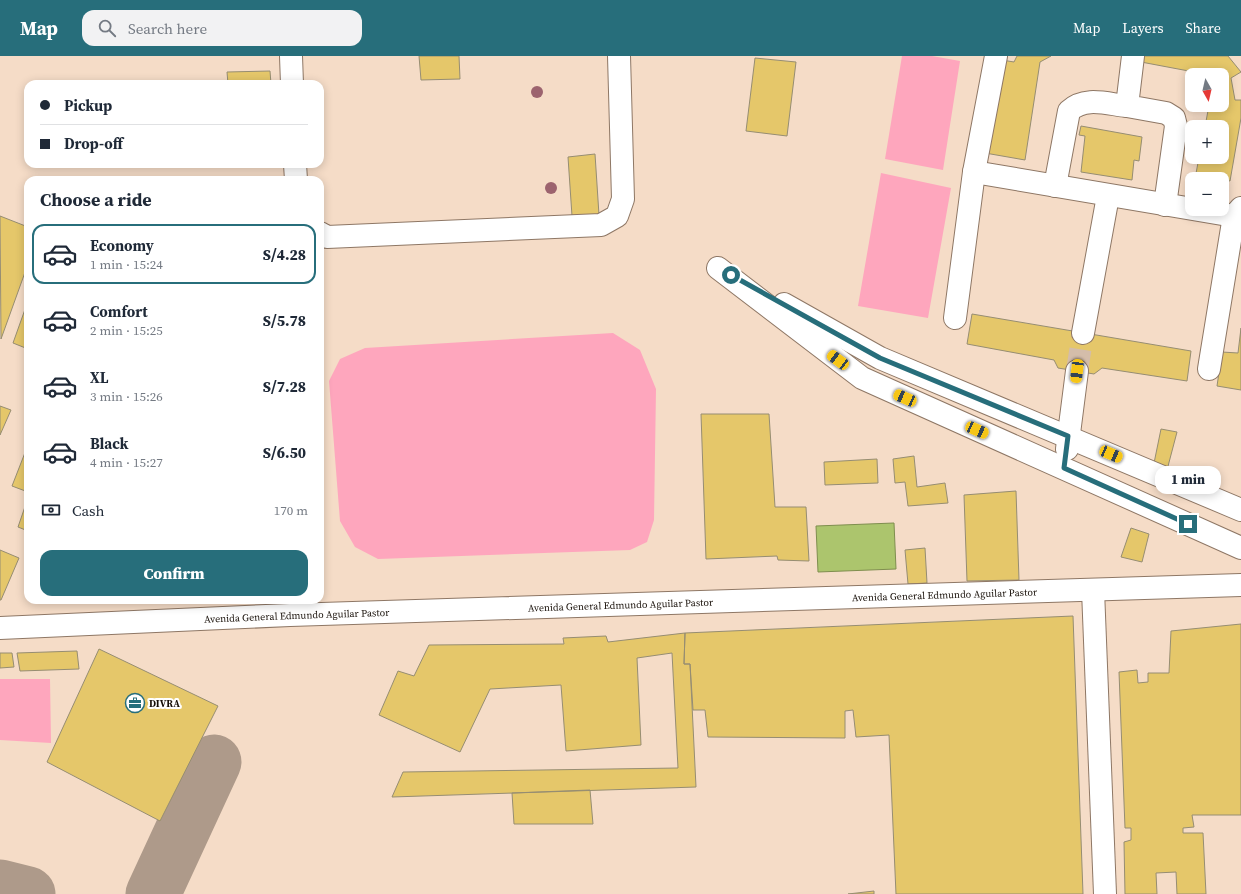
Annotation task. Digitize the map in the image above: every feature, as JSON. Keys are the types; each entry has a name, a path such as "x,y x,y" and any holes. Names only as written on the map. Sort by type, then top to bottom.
{"street":[{"path":"291,56 292,80"},
{"path":"324,235 327,236 601,225 617,216 623,199 619,56"},
{"path":"954,318 974,172 996,56"},
{"path":"1127,106 1133,56"},
{"path":"1055,186 1069,111 1077,104 1086,102 1127,106 1166,113 1174,118 1176,126 1165,205"},
{"path":"974,172 1165,205 1237,212 1209,369"},
{"path":"1083,333 1108,196"},
{"path":"1241,510 880,358 718,268 862,378 1241,548"},
{"path":"1064,468 1077,371"},
{"name":"Avenida General Edmundo Aguilar Pastor","path":"0,628 298,615 1241,585"},
{"path":"1092,590 1105,894"}],"shaded area":[{"path":"902,56 932,56 960,61 943,170 885,159"},
{"path":"881,173 951,188 928,318 858,306"},
{"path":"613,333 640,350 656,389 654,520 647,542 630,550 378,559 355,547 340,521 329,381 340,359 365,348"},
{"path":"894,523 896,569 818,572 816,526"},
{"path":"0,679 50,679 51,743 0,740"}],"building":[{"path":"419,56 459,56 460,79 421,80"},
{"path":"1017,56 1051,56 1040,62 1025,160 985,153 1002,60 1014,62"},
{"path":"1142,56 1228,56 1241,72 1231,78 1235,100 1241,100 1241,118 1230,181 1229,172 1196,172 1198,164 1229,164 1229,120 1206,120 1208,112 1229,112 1229,68 1185,68 1185,70 1141,62"},
{"path":"755,58 796,62 787,136 746,131"},
{"path":"270,71 271,80 228,80 227,72"},
{"path":"1081,126 1142,137 1139,161 1134,160 1132,180 1081,172 1085,136 1079,135"},
{"path":"595,154 599,215 572,216 568,157"},
{"path":"0,216 24,225 24,275 1,339"},
{"path":"24,312 24,347 13,343"},
{"path":"972,314 1191,351 1187,381 1102,368 1094,374 1058,368 1054,360 967,344"},
{"path":"1241,328 1241,390 1217,386 1222,352 1238,353"},
{"path":"0,406 11,410 0,435"},
{"path":"701,414 769,414 775,507 806,507 809,561 778,560 777,556 706,559"},
{"path":"1161,429 1177,432 1167,470 1153,468"},
{"path":"24,455 24,490 12,486"},
{"path":"914,456 917,487 945,483 948,503 908,506 905,482 895,483 893,459"},
{"path":"877,459 878,483 825,485 824,462"},
{"path":"1016,491 1019,580 967,581 964,495"},
{"path":"24,510 24,529 18,527"},
{"path":"1131,528 1149,534 1142,562 1121,557"},
{"path":"925,548 927,583 908,584 905,550"},
{"path":"0,550 19,558 1,600 0,600"},
{"path":"1073,616 1083,894 896,894 889,735 856,737 853,710 845,711 845,738 708,737 705,710 693,710 690,664 684,664 685,633"},
{"path":"1241,624 1241,815 1192,815 1194,827 1183,828 1183,833 1203,833 1206,894 1177,894 1176,872 1156,873 1157,894 1125,894 1124,842 1131,840 1131,828 1125,828 1119,672 1137,670 1138,683 1148,682 1148,673 1169,673 1171,631"},
{"path":"685,633 684,664 690,664 696,787 392,797 403,772 678,768 672,653 637,658 641,745 566,751 561,685 490,689 460,752 379,715 398,671 414,676 429,645 564,644 563,638 606,636 608,642"},
{"path":"99,649 218,706 160,821 47,762"},
{"path":"77,651 79,669 20,671 17,653"},
{"path":"0,653 12,653 14,667 0,668"},
{"path":"590,790 593,824 514,824 512,793"},
{"path":"874,891 874,894 848,894"}],"taxiway":[{"path":"153,894 214,762"},
{"path":"0,887 28,894"}],"tunnel":[{"path":"1077,371 1083,333"}],"place":[{"name":"DIVRA","path":"135,703"}],"route":[{"path":"731,275 880,358 1068,436 1064,468 1188,524"}]}
